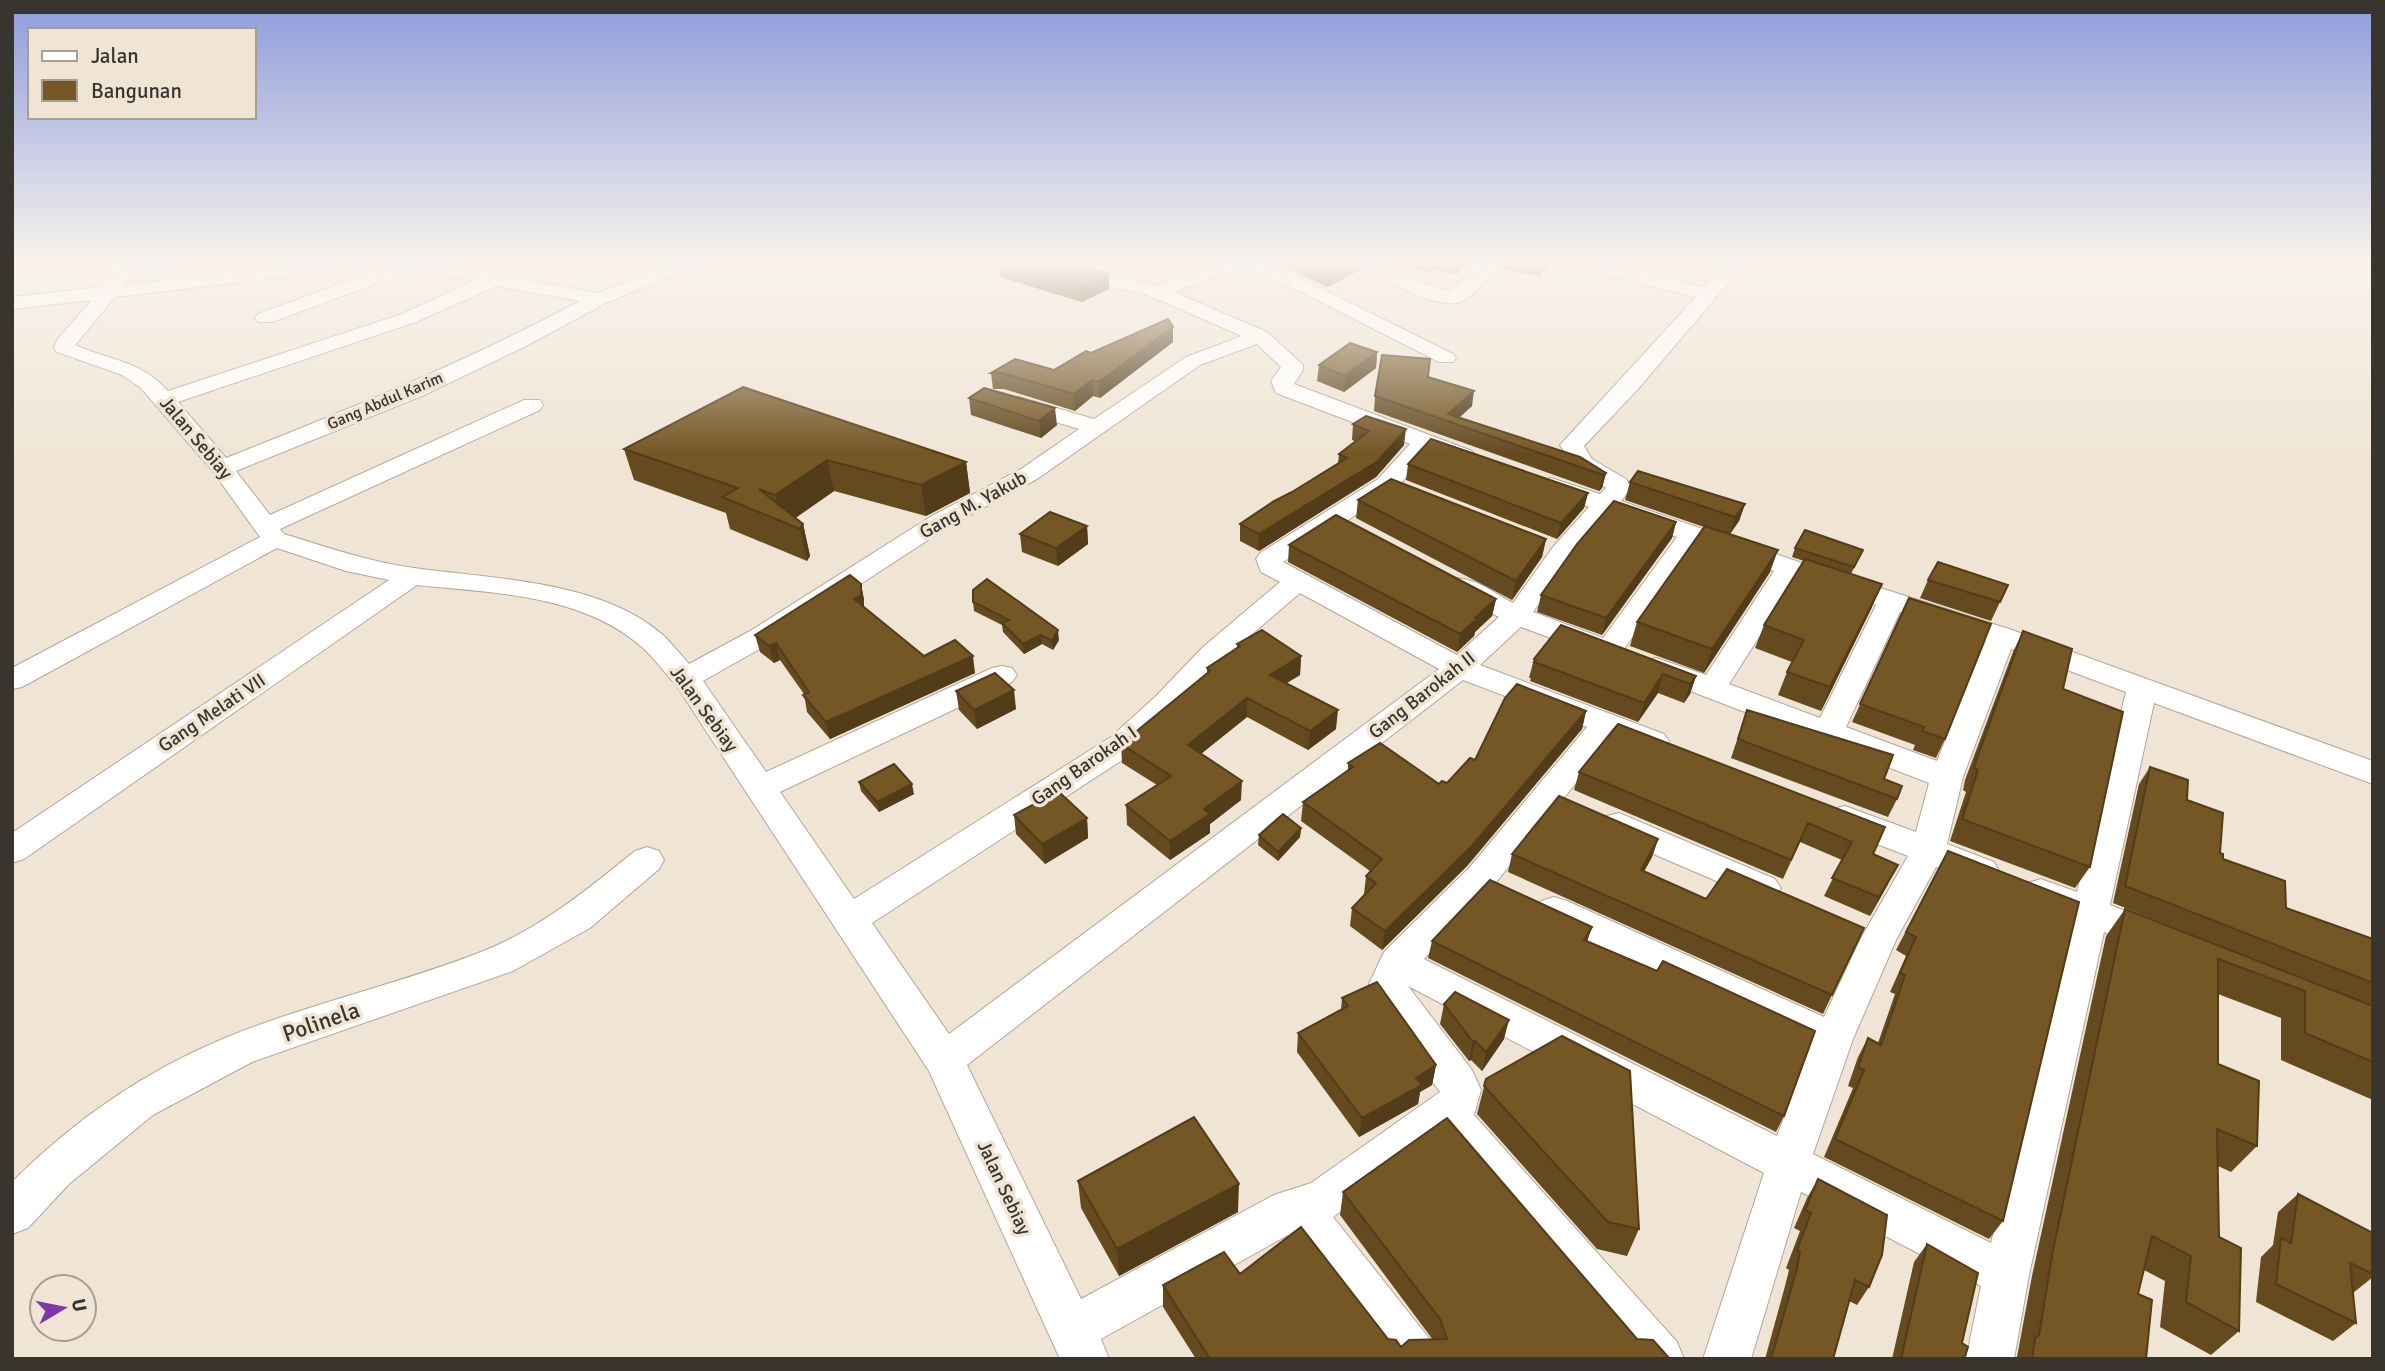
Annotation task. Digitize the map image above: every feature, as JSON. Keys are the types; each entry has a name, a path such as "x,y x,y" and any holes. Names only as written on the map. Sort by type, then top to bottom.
{"street":[{"name":"Jalan Sebiay","path":"78,326 64,348 135,371 222,468 270,533 342,562 412,576 528,589 580,602 617,619 652,641 686,678 944,1060 1078,1345"},
{"path":"163,400 385,326"},
{"name":"Gang Abdul Karim","path":"222,468 425,386 549,326"},
{"path":"1237,326 1260,336 1292,365 1293,370 1282,381 1284,388 1489,464"},
{"path":"1382,326 1446,358"},
{"path":"1606,504 1619,488 1617,484 1581,463 1572,446 1680,326"},
{"name":"Gang M. Yakub","path":"686,678 760,637 939,522 1029,474 1193,361 1260,336"},
{"path":"995,397 1096,427"},
{"path":"12,680 270,533 533,405"},
{"path":"1424,442 1387,484 1344,524 1269,559 1269,566 1460,668 1685,754"},
{"path":"1528,477 1790,568 2002,636 2373,773"},
{"path":"1387,484 1412,494"},
{"name":"Gang Barokah II","path":"944,1060 1460,668 1517,616 1549,548 1606,504"},
{"path":"1609,650 1692,534"},
{"path":"1712,688 1790,568"},
{"path":"1430,570 1517,616 1947,777"},
{"name":"Gang Melati VII","path":"12,850 412,576"},
{"name":"Gang Barokah I","path":"849,920 1122,745 1167,703 1213,653 1296,582"},
{"path":"1828,732 1892,601"},
{"path":"1727,1359 1788,1163 1833,1040 1866,933 1928,851 1947,777 2002,636"},
{"path":"760,788 1002,675"},
{"path":"1990,1359 2006,1275 2142,688"},
{"path":"1078,1345 1290,1210 1323,1200 1459,1102 1461,1090 1430,1042 1392,995 1388,984 1397,963 1481,877 1547,793 1608,723"},
{"path":"1547,793 1790,899"},
{"path":"1813,805 2181,948"},
{"name":"Polinela","path":"12,1213 54,1170 138,1102 238,1050 500,960 577,918 647,860"},
{"path":"1481,877 1833,1040"},
{"path":"1397,963 2006,1275"},
{"path":"1446,1113 1660,1359"},
{"path":"1290,1210 1312,1226 1415,1359"}],"building":[{"path":"1152,326 1173,327 1099,382 1092,380 1074,394 1002,373 991,373 1015,359 1054,370 1086,351 1091,353"},
{"path":"1350,343 1377,352 1345,376 1319,365"},
{"path":"1382,355 1430,359 1428,377 1474,391 1448,414 1580,457 1606,473 1603,475 1375,396"},
{"path":"743,387 966,462 921,485 827,460 775,495 759,489 803,524 800,529 722,497 738,488 624,449"},
{"path":"984,388 1055,408 1039,421 969,398"},
{"path":"1366,416 1406,429 1378,461 1259,534 1240,524 1347,458 1339,454 1369,431 1353,424"},
{"path":"1431,439 1588,493 1561,523 1408,464"},
{"path":"1638,471 1745,504 1735,517 1630,482"},
{"path":"1391,479 1546,539 1516,581 1358,500"},
{"path":"1614,501 1676,522 1606,618 1541,595 1577,544"},
{"path":"1050,512 1087,526 1056,548 1020,534"},
{"path":"1336,515 1496,599 1460,634 1289,545"},
{"path":"1705,526 1778,550 1712,649 1637,622"},
{"path":"1805,530 1863,550 1854,567 1795,548"},
{"path":"1805,559 1882,584 1830,687 1787,672 1804,640 1764,625"},
{"path":"1938,562 2008,585 2000,602 1928,580"},
{"path":"850,575 861,584 861,595 854,599 924,656 955,640 973,656 826,722 803,695 809,692 776,643 769,646 755,635"},
{"path":"987,579 1058,630 1052,641 1041,635 1023,644 1002,623 1009,620 973,602 973,590"},
{"path":"1909,598 1991,624 1945,739 1922,731 1924,727 1860,704"},
{"path":"1561,625 1696,676 1690,684 1663,674 1644,703 1534,662"},
{"path":"1262,630 1301,656 1270,675 1338,710 1310,731 1247,698 1188,745 1242,781 1204,809 1210,814 1170,841 1126,805 1171,776 1121,744 1210,671 1207,668 1240,646 1237,644"},
{"path":"2023,631 2072,649 2063,689 2123,712 2090,867 1962,819 1978,770 1974,768 1977,758"},
{"path":"995,673 1014,690 974,710 956,691"},
{"path":"1517,684 1586,711 1471,847 1385,931 1352,908 1376,883 1366,876 1382,859 1303,802 1353,767 1348,763 1380,743 1439,784 1442,781 1447,783 1470,758 1475,760 1505,698"},
{"path":"1747,710 1893,755 1884,779 1902,786 1897,799 1738,739"},
{"path":"1618,724 1885,827 1873,854 1898,865 1879,897 1832,878 1852,842 1808,823 1791,860 1579,772"},
{"path":"894,764 912,784 877,802 859,782"},
{"path":"2150,767 2188,780 2187,800 2223,813 2220,853 2223,854 2223,859 2285,881 2286,908 2373,939 2373,983 2125,886"},
{"path":"1058,791 1087,818 1042,844 1014,815"},
{"path":"1559,796 1658,839 1641,870 1706,899 1727,869 1864,928 1832,995 1512,854"},
{"path":"1283,814 1301,828 1278,852 1259,835"},
{"path":"1948,851 2079,902 2003,1221 1835,1139 1864,1070 1858,1067 1868,1038 1881,1045 1905,975 1900,973 1916,937 1906,932"},
{"path":"1490,880 1592,927 1584,940 1657,971 1663,961 1815,1031 1784,1116 1432,941"},
{"path":"2125,909 2373,1006 2373,1062 2305,1033 2305,991 2218,959 2218,1064 2259,1081 2257,1146 2217,1129 2219,1237 2241,1248 2239,1331 2186,1302 2191,1256 2152,1236 2138,1294 2152,1300 2146,1359 2032,1359 2035,1338 2039,1335 2053,1250"},
{"path":"1377,982 1436,1065 1416,1078 1422,1085 1362,1118 1298,1033 1348,1006 1342,998"},
{"path":"1455,992 1509,1020 1486,1052 1473,1042 1444,1004"},
{"path":"1562,1036 1630,1071 1639,1229 1608,1222 1484,1086 1486,1079"},
{"path":"1194,1117 1239,1184 1117,1249 1078,1181"},
{"path":"1447,1118 1637,1339 1653,1340 1670,1359 1210,1359 1163,1285 1224,1252 1240,1274 1301,1227 1388,1339 1396,1340 1401,1347 1409,1340 1447,1339 1440,1319 1343,1192"},
{"path":"1818,1179 1887,1215 1882,1255 1869,1287 1855,1280 1833,1359 1771,1359 1797,1268 1800,1252 1797,1250 1811,1213 1805,1210"},
{"path":"2298,1194 2373,1233 2373,1274 2350,1263 2356,1323 2276,1284 2281,1238 2291,1243"},
{"path":"1927,1244 1978,1273 1962,1343 1968,1347 1964,1359 1901,1359"}]}
